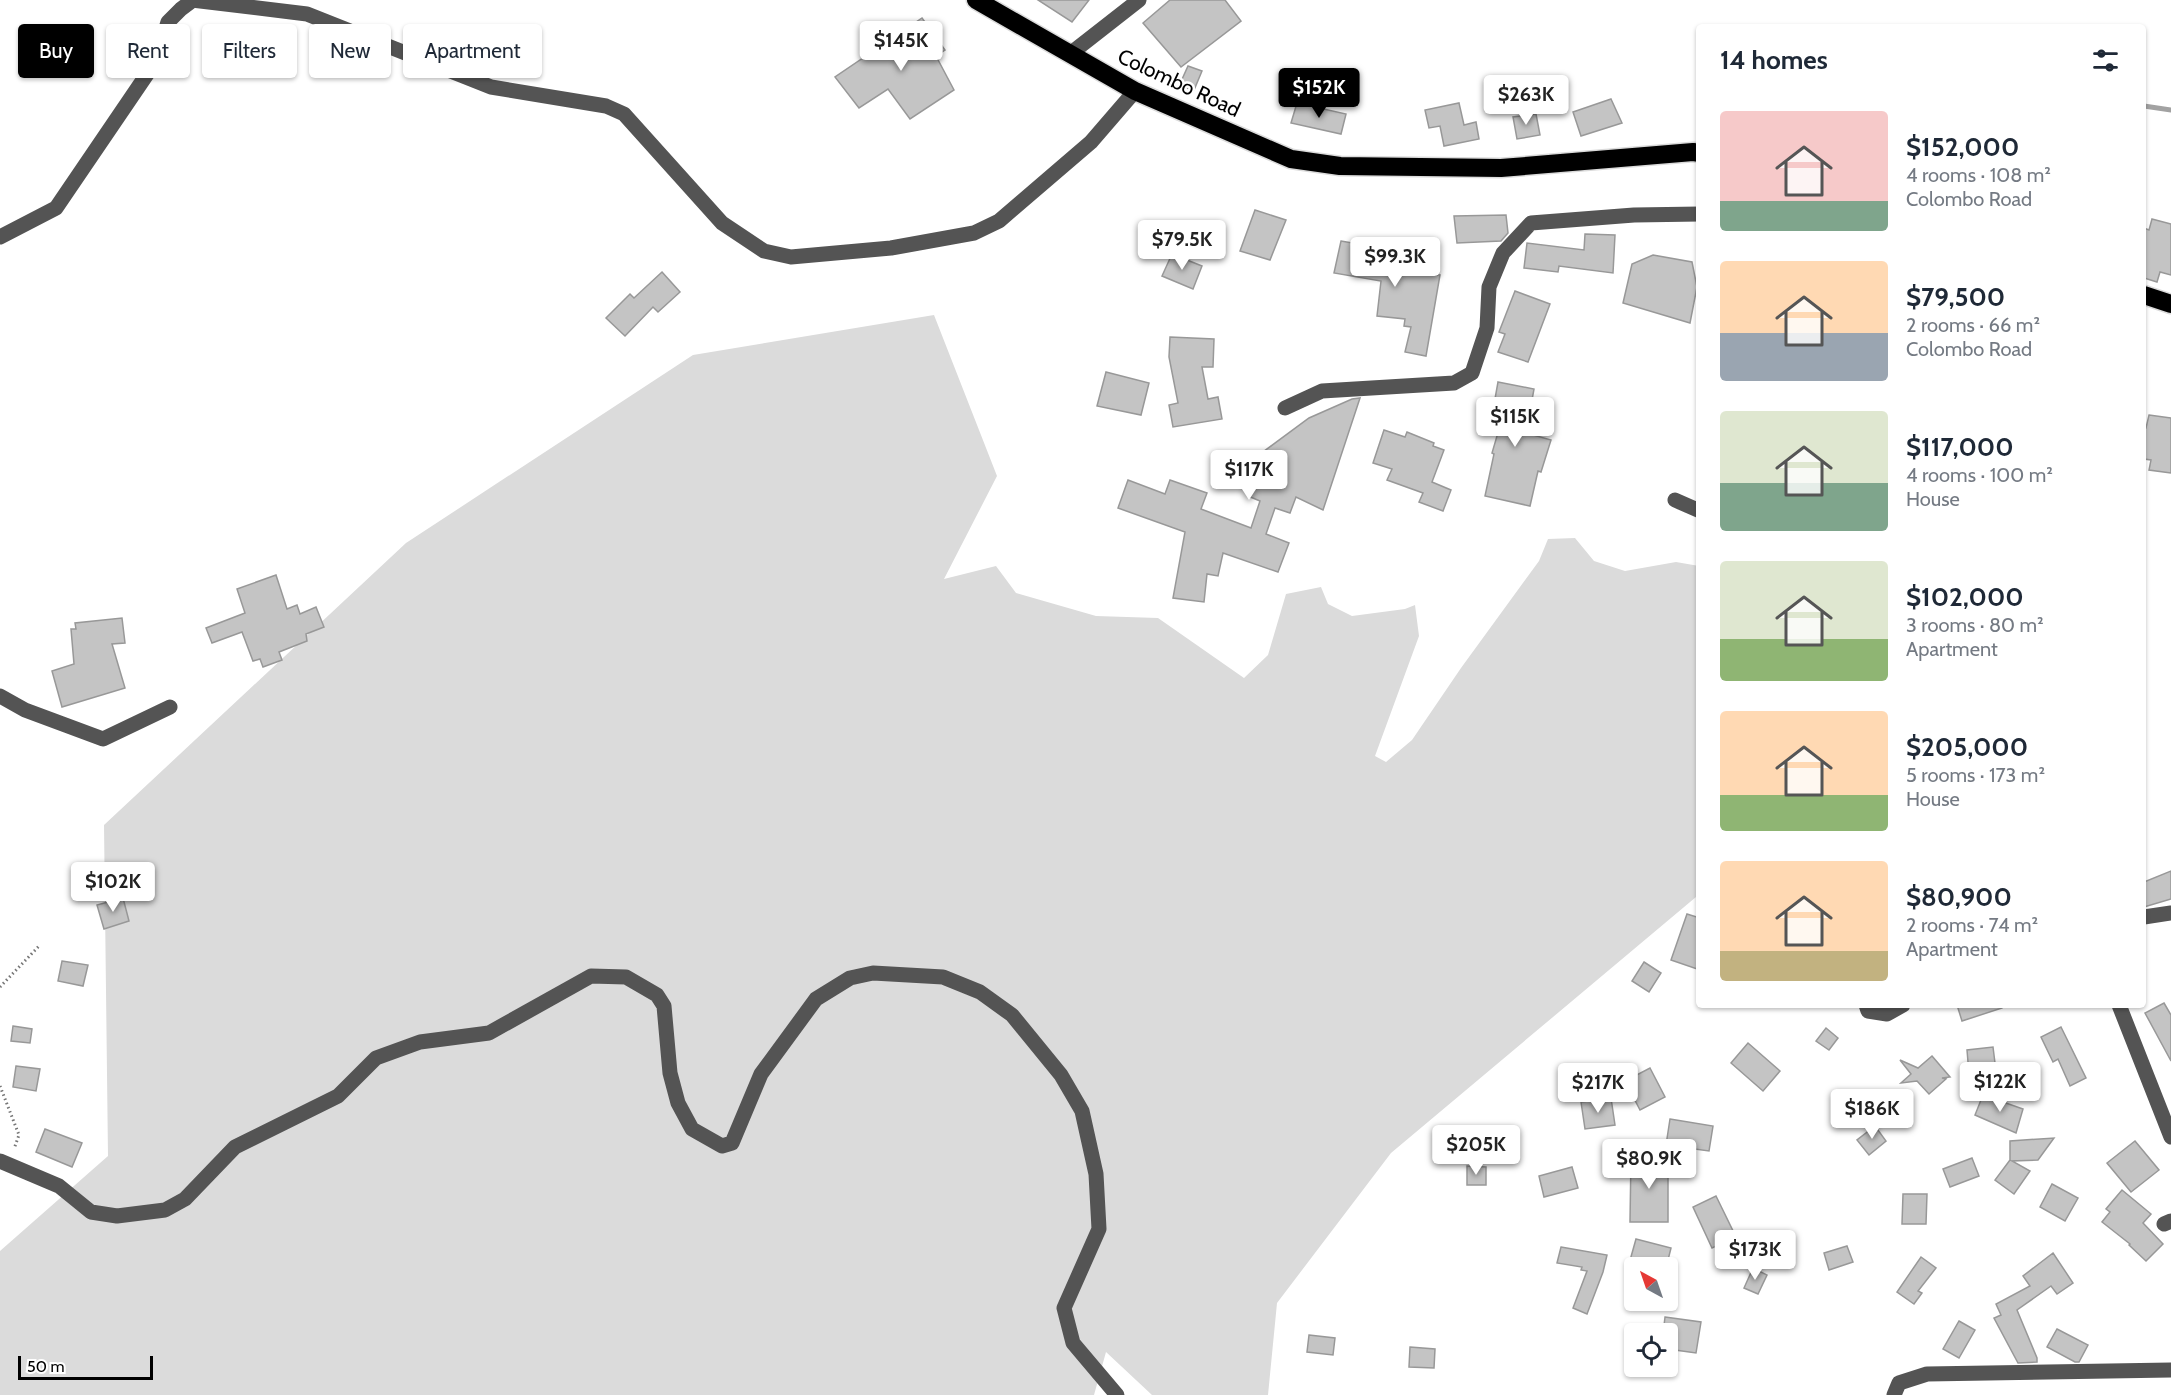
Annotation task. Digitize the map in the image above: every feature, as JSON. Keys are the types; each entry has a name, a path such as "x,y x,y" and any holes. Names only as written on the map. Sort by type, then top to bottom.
{"highway":[{"name":"Colombo Road","path":"976,0 1135,91 1291,159 1340,166 1501,168 1696,152"},
{"path":"2146,296 2171,304"}],"street":[{"path":"0,237 56,208 156,61 168,22 192,0 307,14 491,87 606,106 624,114 722,223 764,251 791,256 891,248 974,233 999,221 1092,141 1135,91"},
{"path":"1070,54 1139,0"},
{"path":"1286,408 1322,391 1454,383 1472,374 1487,328 1489,287 1503,253 1531,224 1634,215 1696,214"},
{"path":"1675,500 1696,509"},
{"path":"0,696 25,710 102,739 170,707"},
{"path":"2146,917 2171,913"},
{"path":"5,1162 59,1186 91,1212 117,1216 165,1210 185,1199 235,1147 338,1096 376,1058 420,1042 489,1033 591,976 626,977 657,995 664,1006 670,1073 678,1103 692,1129 722,1146 732,1143 761,1074 816,999 850,978 873,973 942,977 981,992 1012,1015 1061,1075 1082,1111 1096,1174 1099,1229 1064,1308 1074,1343 1117,1395"},
{"path":"1867,1008 1868,1011 1887,1014 1898,1008"},
{"path":"2120,1008 2171,1137"},
{"path":"1894,1395 1899,1383 1926,1374 2171,1370"}],"path":[{"path":"0,987 40,945"},
{"path":"0,1086 19,1135 5,1162"}],"shaded area":[{"path":"934,315 997,476 944,579 996,566 1016,593 1096,616 1158,618 1244,678 1268,655 1286,594 1321,587 1328,604 1352,616 1405,609 1415,605 1419,636 1375,756 1386,762 1412,740 1539,561 1548,539 1575,538 1594,561 1625,571 1676,562 1696,565 1696,897 1391,1153 1277,1303 1268,1395 1152,1395 1106,1352 1094,1395 0,1395 0,1251 108,1156 104,825 406,543 693,355"}],"building":[{"path":"1038,0 1089,0 1072,22"},
{"path":"1170,0 1225,0 1241,21 1181,67 1143,23"},
{"path":"922,18 945,50 936,56 954,90 910,119 888,89 859,108 835,77"},
{"path":"1188,66 1202,71 1194,90 1179,86"},
{"path":"1611,99 1622,123 1581,136 1573,112"},
{"path":"1297,103 1346,114 1341,134 1291,123"},
{"path":"1459,103 1464,125 1476,122 1479,139 1444,146 1440,126 1429,128 1425,110"},
{"path":"1536,114 1540,135 1517,139 1513,117"},
{"path":"1255,210 1286,220 1270,260 1240,251"},
{"path":"1506,215 1508,233 1501,241 1457,243 1454,216"},
{"path":"2152,219 2171,224 2171,275 2160,272 2157,282 2146,279 2146,229 2149,230"},
{"path":"1585,234 1615,235 1613,273 1559,266 1558,272 1524,268 1527,243 1584,250"},
{"path":"1341,241 1409,253 1406,272 1440,275 1426,356 1405,352 1411,327 1404,326 1405,319 1377,316 1381,281 1334,273"},
{"path":"1172,254 1202,266 1193,289 1162,276"},
{"path":"1653,255 1692,262 1696,292 1690,323 1623,303 1632,264"},
{"path":"662,272 680,292 658,312 653,307 625,336 606,318 630,294 634,298"},
{"path":"1515,291 1550,304 1528,362 1498,352 1505,334 1499,332"},
{"path":"1170,337 1214,339 1213,367 1202,367 1208,399 1218,397 1222,419 1173,427 1169,405 1178,403 1169,357"},
{"path":"1106,372 1149,383 1141,415 1097,406"},
{"path":"1498,382 1534,389 1526,433 1551,440 1541,472 1538,471 1530,506 1485,496 1494,454 1492,453 1504,412 1493,410"},
{"path":"1360,398 1323,510 1296,497 1290,513 1275,508 1266,534 1289,543 1278,572 1223,553 1218,576 1207,574 1204,602 1173,598 1185,532 1118,508 1128,480 1165,494 1170,480 1207,493 1201,509 1251,528 1260,501 1248,496 1255,476 1244,472 1250,455 1256,457 1309,418 1352,399"},
{"path":"2149,415 2171,418 2171,473 2149,470 2151,460 2146,459 2146,428"},
{"path":"1384,430 1405,437 1407,432 1434,443 1433,446 1444,450 1432,482 1451,490 1443,511 1419,502 1423,493 1387,480 1392,469 1373,463"},
{"path":"276,575 287,609 297,605 300,614 316,607 324,627 306,634 307,641 279,652 282,660 263,667 260,659 253,661 242,632 212,643 206,628 245,613 237,589"},
{"path":"122,618 125,643 112,644 125,688 62,707 52,671 74,664 71,629 76,629 75,623"},
{"path":"2171,871 2171,899 2146,906 2146,881"},
{"path":"123,898 129,921 104,929 97,905"},
{"path":"1687,914 1696,917 1696,969 1671,960"},
{"path":"62,961 88,965 83,986 58,981"},
{"path":"1644,962 1661,973 1649,992 1632,981"},
{"path":"2164,1003 2171,1015 2171,1061 2145,1013"},
{"path":"1958,1008 2002,1008 1962,1021"},
{"path":"13,1026 32,1029 30,1043 11,1041"},
{"path":"2061,1027 2086,1078 2070,1086 2058,1059 2053,1062 2041,1037"},
{"path":"1826,1028 1838,1038 1829,1050 1816,1041"},
{"path":"1748,1043 1780,1071 1763,1091 1731,1063"},
{"path":"1993,1047 1996,1071 1969,1074 1967,1050"},
{"path":"1932,1056 1950,1077 1942,1078 1946,1079 1929,1094 1917,1081 1901,1083 1911,1074 1900,1060 1918,1068"},
{"path":"16,1066 40,1069 36,1091 13,1087"},
{"path":"1650,1068 1665,1097 1640,1110 1625,1081"},
{"path":"1983,1095 2023,1109 2016,1133 1975,1115"},
{"path":"1611,1098 1615,1125 1585,1129 1581,1102"},
{"path":"1670,1119 1713,1126 1709,1151 1666,1145"},
{"path":"1875,1126 1886,1141 1869,1155 1857,1140"},
{"path":"45,1129 82,1143 72,1167 36,1152"},
{"path":"2054,1138 2038,1160 2012,1161 2030,1171 2014,1194 1995,1180 2010,1160 2010,1141"},
{"path":"2135,1141 2159,1170 2131,1192 2107,1163"},
{"path":"1631,1157 1668,1158 1668,1222 1630,1222"},
{"path":"1972,1158 1979,1176 1950,1187 1943,1169"},
{"path":"1467,1166 1486,1167 1486,1185 1467,1185"},
{"path":"1572,1167 1578,1188 1544,1197 1539,1176"},
{"path":"2052,1184 2078,1198 2065,1221 2040,1207"},
{"path":"2122,1190 2151,1214 2143,1223 2163,1244 2146,1261 2130,1244 2102,1222 2110,1212 2106,1209"},
{"path":"1903,1194 1927,1194 1926,1224 1902,1224"},
{"path":"1716,1196 1736,1237 1712,1248 1693,1207"},
{"path":"1636,1239 1671,1248 1669,1257 1631,1257"},
{"path":"1847,1246 1853,1262 1829,1270 1824,1253"},
{"path":"1561,1247 1607,1255 1587,1314 1573,1308 1587,1271 1581,1270 1582,1267 1557,1263"},
{"path":"2053,1253 2073,1283 2057,1294 2051,1286 2017,1310 2037,1358 2037,1362 2018,1363 1994,1318 2001,1315 1996,1304 2030,1286 2023,1276"},
{"path":"1921,1257 1936,1268 1918,1291 1922,1293 1914,1304 1897,1292"},
{"path":"1753,1268 1767,1275 1758,1294 1744,1288"},
{"path":"1665,1317 1701,1322 1696,1353 1678,1350 1678,1323 1664,1323"},
{"path":"1959,1321 1975,1330 1959,1358 1943,1349"},
{"path":"2057,1329 2088,1345 2079,1362 2047,1347"},
{"path":"1309,1335 1335,1338 1333,1355 1307,1352"},
{"path":"1410,1347 1435,1349 1434,1368 1409,1367"}],"waterway":[{"path":"2146,106 2171,110"}]}
